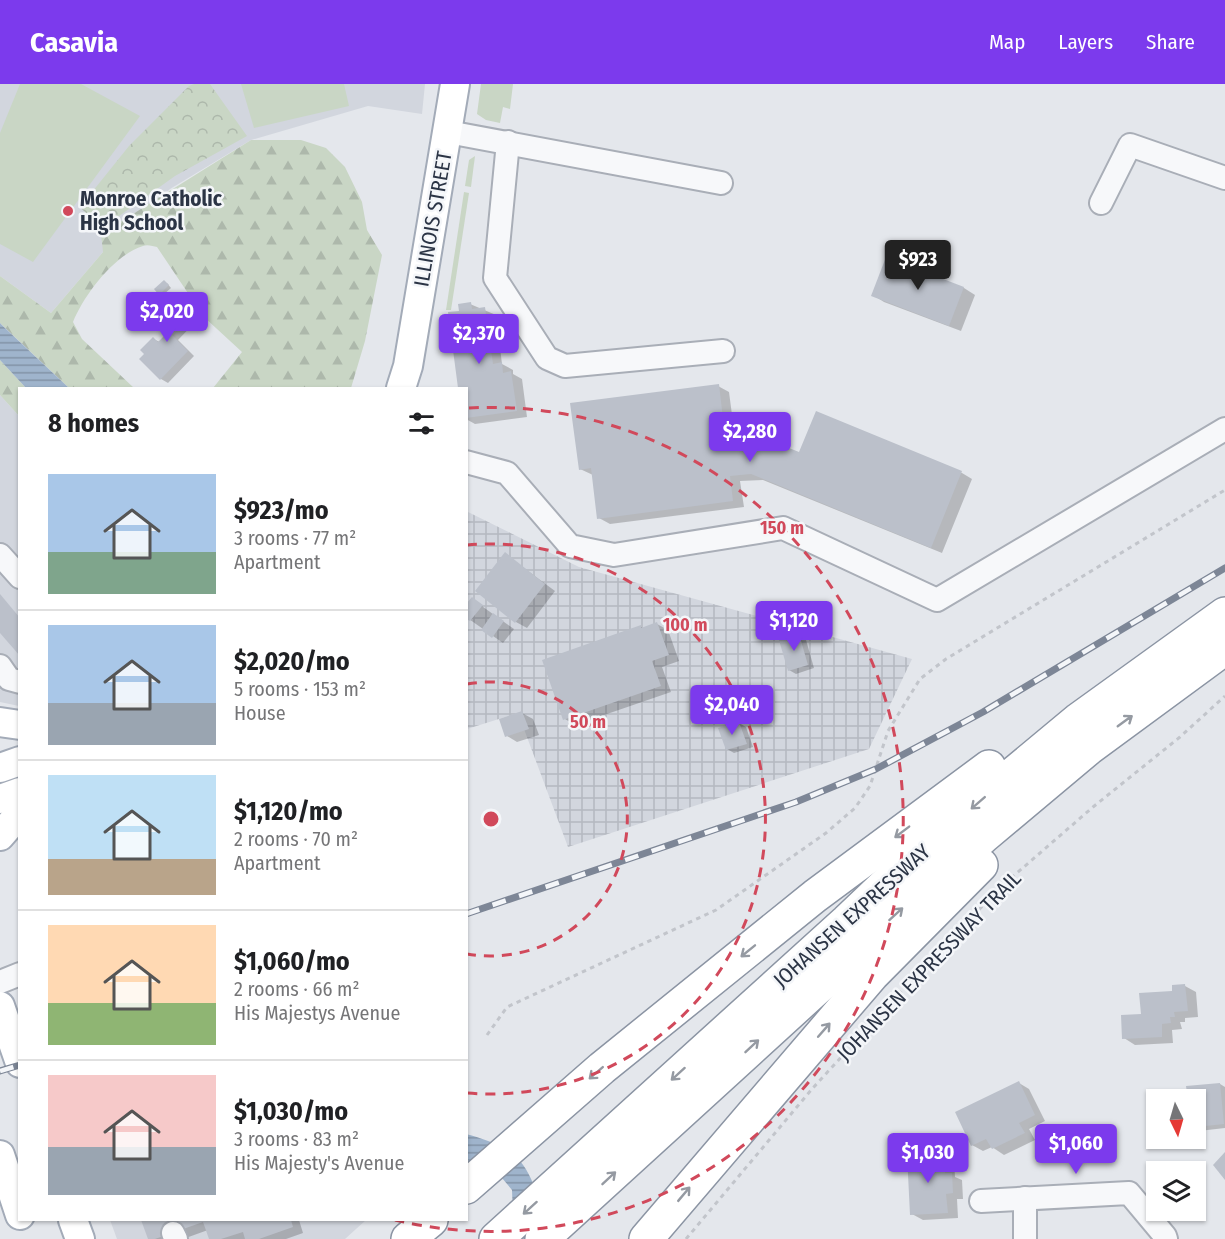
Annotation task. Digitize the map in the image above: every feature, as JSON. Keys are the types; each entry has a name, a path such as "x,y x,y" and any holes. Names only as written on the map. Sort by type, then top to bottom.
{"highway":[{"name":"JOHANSEN EXPRESSWAY","path":"542,1239 873,935 984,836 1089,748 1220,628"},
{"name":"JOHANSEN EXPRESSWAY","path":"496,1239 910,861 983,799 1078,720 1220,628"},
{"path":"468,1185 602,1068 844,875 1037,732 1220,628"},
{"path":"646,1239 872,975 990,857 1089,748"},
{"path":"408,1239 430,1221"}],"main road":[{"name":"ILLINOIS STREET","path":"401,387 408,366 455,84"},
{"path":"0,722 18,725"},
{"path":"0,768 18,762"},
{"path":"0,799 18,793"},
{"path":"0,836 18,815"},
{"path":"0,1006 18,1057"},
{"path":"0,1155 18,1211"},
{"path":"21,1221 27,1239"},
{"path":"73,1221 80,1239"}],"street":[{"path":"448,132 721,183"},
{"path":"508,142 495,278 547,358 565,366 723,351"},
{"path":"1101,203 1130,145 1225,178"},
{"path":"468,463 507,473 570,546 614,555 783,528 937,600 1225,429"},
{"path":"0,555 18,575"},
{"path":"0,666 9,679 18,681"},
{"path":"0,982 18,975"},
{"path":"981,1201 1129,1193 1166,1239"},
{"path":"1024,1239 1025,1198"}],"path":[{"path":"487,1035 507,1007 716,910 826,833 855,808 870,786 888,731 920,679 956,653 1225,490"},
{"name":"JOHANSEN EXPRESSWAY TRAIL","path":"686,1239 812,1089 952,936 1010,879 1093,807 1180,737 1225,696"}],"shaded area":[{"name":"Monroe Catholic High School","path":"0,84 425,84 422,114 368,106 251,140 170,189 103,252 51,313 0,276"},
{"path":"0,395 18,415 18,706 0,702"},
{"path":"468,512 579,567 912,659 869,749 568,847 518,713 468,729"},
{"path":"110,1221 365,1221 345,1239 117,1239"}],"green space":[{"path":"20,84 81,84 140,116 33,262 0,244 0,133"},
{"path":"210,84 247,136 175,176 101,229 80,207 129,146 189,86"},
{"path":"241,84 344,84 349,106 254,128"},
{"path":"481,84 513,84 510,109 503,107 500,123 486,120 477,114"},
{"path":"251,140 301,140 326,148 345,167 362,202 367,230 382,255 365,341 351,387 214,387 242,352 204,317 157,247 145,245 121,258 101,277 84,300 73,322 82,339 133,387 68,387 0,323 0,276 51,313 103,252 101,234"},
{"path":"475,156 471,187 465,186 469,160"},
{"path":"464,192 469,193 451,310 446,310"},
{"path":"0,360 25,387 18,387 18,415 0,395"}],"water":[{"path":"0,323 68,387 25,387 0,360"},
{"path":"468,1135 486,1140 512,1153 523,1165 538,1196 550,1239 514,1239 512,1190 502,1178 468,1161"}],"building":[{"path":"886,257 964,287 949,326 871,296"},
{"path":"164,280 169,285 159,295 154,289"},
{"path":"182,299 195,312 172,335 188,351 160,380 139,359 144,354 140,350 153,337 158,342 169,331 159,322"},
{"path":"471,302 472,309 485,307 493,364 502,362 503,373 511,371 517,411 468,418 468,387 458,387 448,312 459,311 458,304"},
{"path":"719,384 726,445 769,440 799,452 816,411 962,471 931,548 751,474 730,476 733,501 597,519 591,468 579,470 570,403"},
{"path":"505,552 545,584 515,623 475,591"},
{"path":"0,594 18,616 18,654 0,633"},
{"path":"472,597 483,605 470,621 468,620 468,602"},
{"path":"493,613 504,621 492,638 481,630"},
{"path":"657,622 669,655 652,661 661,686 563,720 542,660 641,625 641,628"},
{"path":"799,634 808,665 788,671 779,640"},
{"path":"522,711 529,729 505,737 499,719"},
{"path":"739,722 747,744 726,750 718,728"},
{"path":"1185,984 1188,1011 1174,1012 1175,1017 1170,1017 1171,1023 1162,1024 1162,1037 1122,1039 1121,1015 1141,1014 1139,993 1172,991 1172,985"},
{"path":"1019,1081 1035,1115 1019,1123 1025,1133 992,1149 986,1139 971,1146 955,1112"},
{"path":"1220,1083 1224,1124 1206,1126 1206,1089 1186,1089 1186,1086"},
{"path":"944,1152 945,1173 952,1173 953,1193 946,1194 948,1213 910,1215 907,1154"},
{"path":"1225,1152 1225,1180 1213,1165"},
{"path":"141,1221 291,1221 293,1227 259,1239 245,1239 243,1232 221,1239 209,1239 203,1222 155,1239 148,1239"}],"railway":[{"path":"468,913 796,802 876,769 983,712 1225,568"},
{"path":"0,1071 18,1066"}],"place":[{"name":"Monroe Catholic High School","path":"68,211"}]}
